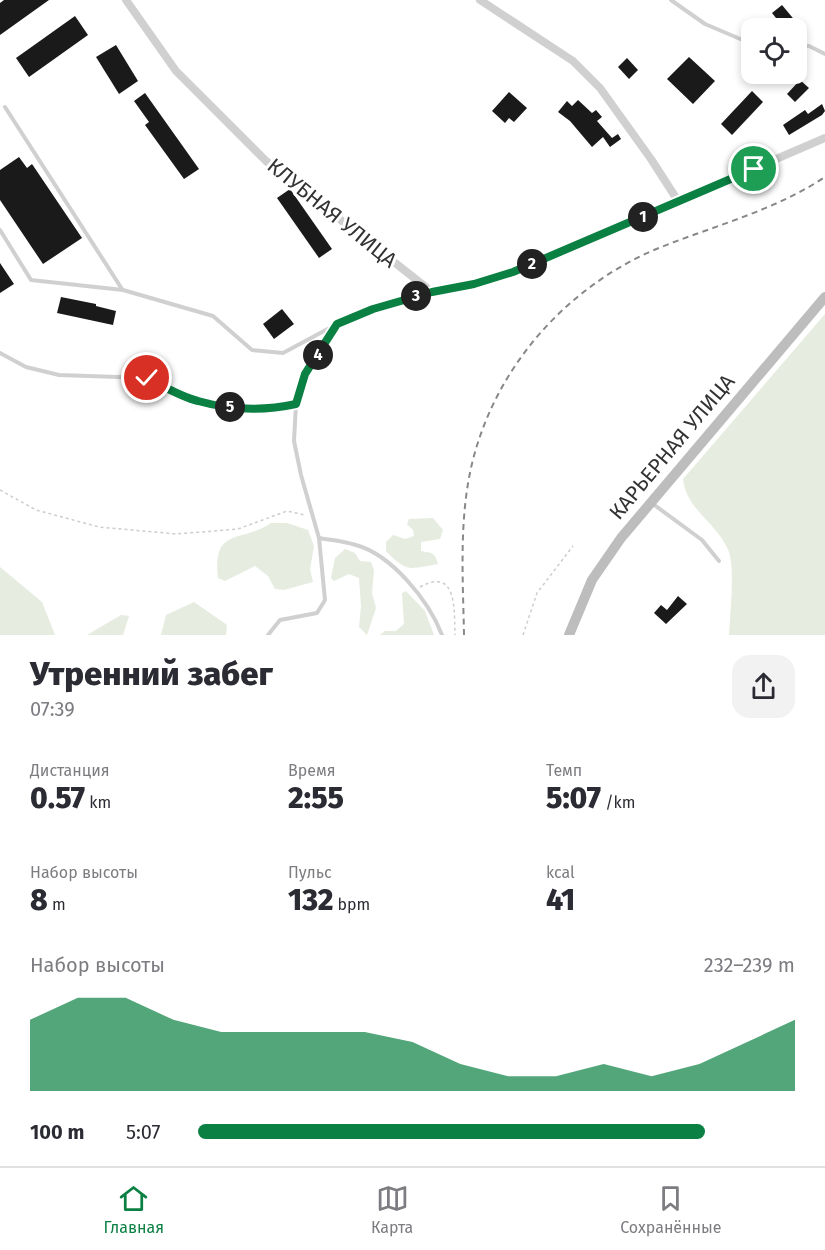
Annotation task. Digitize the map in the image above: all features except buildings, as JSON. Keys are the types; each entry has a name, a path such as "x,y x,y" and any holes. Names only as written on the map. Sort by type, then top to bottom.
{"main road":[{"name":"КАРЬЕРНАЯ УЛИЦА","path":"569,635 582,601 604,562 650,502 825,297"}],"street":[{"name":"КЛУБНАЯ УЛИЦА","path":"126,0 176,71 266,161 432,292"},
{"path":"480,0 573,61 600,88 678,201"},
{"path":"432,292 474,284 513,272 825,138"}],"lane":[{"path":"671,0 705,24 741,39"},
{"path":"807,46 825,54"},
{"path":"4,107 123,290"},
{"path":"0,230 31,280 123,290 213,316 252,350 283,352 337,324 373,309 432,292"},
{"path":"268,635 280,620 317,614 325,600 319,538 294,441 296,404 305,374 337,324"},
{"path":"0,353 26,367 59,375 147,378 196,401 236,408 277,408 296,404"},
{"path":"650,502 702,540 719,561"},
{"path":"319,538 358,545 388,562 415,590 435,617 442,635"}],"path":[{"path":"0,490 36,510 89,524 165,533 238,529 287,511 299,512 314,520"},
{"path":"524,635 537,593 573,546"},
{"path":"415,590 432,583 446,584 453,596 455,635"}],"shaded area":[{"path":"825,314 825,635 729,635 732,581 729,552 718,533 690,499 683,479"},
{"path":"433,518 443,530 440,539 421,542 421,551 433,554 438,564 409,568 399,563 386,551 386,542 393,535 405,539 414,536 413,530 407,524 409,519"},
{"path":"271,523 287,523 308,530 314,546 310,569 313,582 284,590 275,589 268,576 255,566 225,581 218,578 217,562 224,543 231,538"},
{"path":"345,549 355,553 360,561 371,562 374,570 372,593 376,608 367,635 359,627 361,606 359,578 349,574 334,581 331,578 335,558"},
{"path":"0,567 42,602 55,635 0,635"},
{"path":"406,591 425,611 434,635 380,635 385,631 396,631 404,624 402,593"},
{"path":"194,602 227,625 226,635 161,635 166,615"},
{"path":"121,615 129,616 123,635 87,635"}],"railway":[{"path":"464,635 463,530 471,468 481,432 496,398 515,366 537,337 562,310 621,267 654,250 784,200 825,177"}],"route":[{"path":"147,378 196,401 236,408 277,408 296,404 305,374 337,324 373,309 513,272 754,169"}]}
